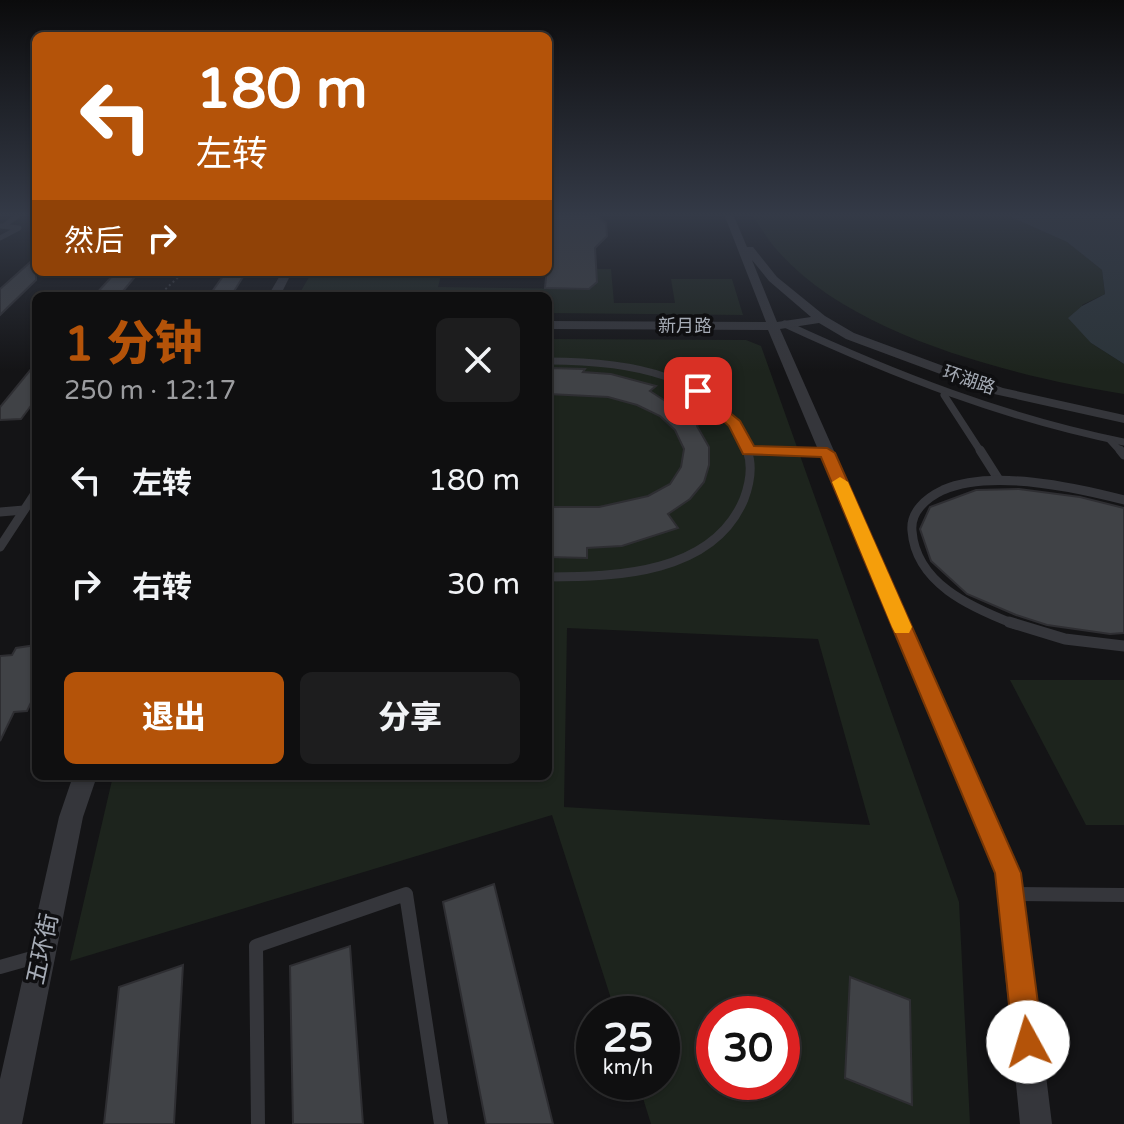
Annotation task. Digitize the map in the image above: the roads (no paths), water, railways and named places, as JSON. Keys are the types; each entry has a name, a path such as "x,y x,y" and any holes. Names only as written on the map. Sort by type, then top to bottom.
{"street":[{"path":"753,266 779,325 827,453 1008,873 1036,1124"},
{"name":"环湖路","path":"763,266 773,279 821,319 862,341 999,391 1124,419"},
{"name":"新月路","path":"552,325 779,325 821,319"},
{"name":"五环街","path":"6,1124 71,817 84,780"}],"lane":[{"path":"779,325 944,395 1056,430 1124,442"},
{"path":"552,361 621,364 683,383 724,412 743,437 749,451 751,481 740,511 730,525 698,550 655,569 630,574 552,577"},
{"path":"944,395 999,480"},
{"path":"1110,440 1124,455"},
{"path":"749,451 827,453"},
{"path":"1124,500 1071,486 999,480 945,491 919,508 911,524 918,559 953,595 998,619 1046,634 1124,646"},
{"path":"0,547 32,498"},
{"path":"0,512 24,510"},
{"path":"258,1124 256,946 406,894 441,1124"},
{"path":"1011,894 1124,895"},
{"path":"0,967 42,955"}]}
